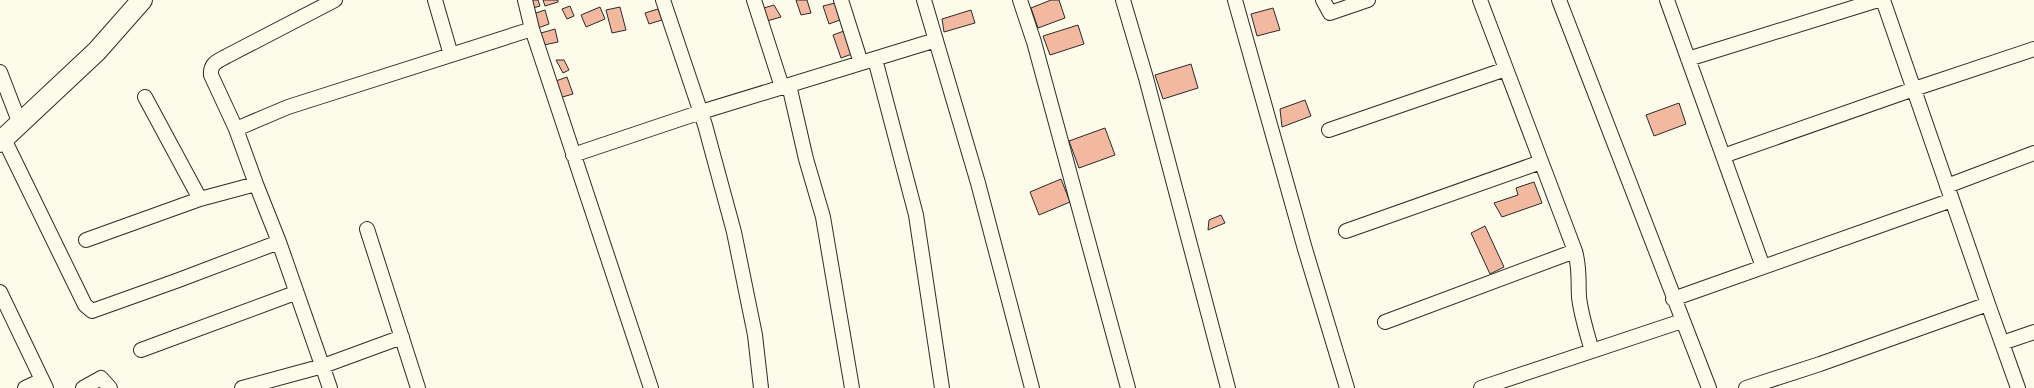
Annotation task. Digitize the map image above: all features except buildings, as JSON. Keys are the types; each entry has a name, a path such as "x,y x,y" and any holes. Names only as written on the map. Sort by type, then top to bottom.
{"street":[{"path":"142,0 97,51 2,141 85,305 92,311 279,242"},
{"path":"330,388 279,242 236,129 211,75 210,68 214,64 335,0"},
{"path":"435,0 451,55"},
{"path":"525,0 532,29 651,388"},
{"path":"663,0 701,112 734,232 755,336 761,388"},
{"path":"754,0 786,86 823,217 852,388"},
{"path":"841,0 861,63"},
{"path":"924,0 1003,275 1032,388"},
{"path":"1020,0 1034,42 1072,178 1128,388"},
{"path":"1123,0 1146,78 1228,388"},
{"path":"1235,0 1305,249 1347,388"},
{"path":"1323,0 1330,13 1368,0"},
{"path":"1480,0 1575,251 1579,266 1579,296 1581,310 1592,351"},
{"path":"1559,0 1708,388"},
{"path":"1666,0 1763,267"},
{"path":"1688,60 1878,0"},
{"path":"1883,0 2018,388"},
{"path":"236,129 288,107 532,29"},
{"path":"573,155 701,112 936,40"},
{"path":"1723,156 1914,89 2034,49"},
{"path":"875,59 916,215 942,388"},
{"path":"1329,130 1506,69"},
{"path":"0,72 20,124"},
{"path":"145,97 200,199"},
{"path":"1947,186 2034,153"},
{"path":"1346,231 1541,162"},
{"path":"86,240 200,199 256,184"},
{"path":"1673,299 1952,200"},
{"path":"367,229 418,388"},
{"path":"1385,322 1575,251"},
{"path":"0,292 44,384 25,388"},
{"path":"141,350 296,293"},
{"path":"1746,388 1820,364 1988,304"},
{"path":"1481,388 1682,321"},
{"path":"2002,343 2034,332"},
{"path":"242,388 323,366 402,337"},
{"path":"83,388 101,378 110,388"}]}
